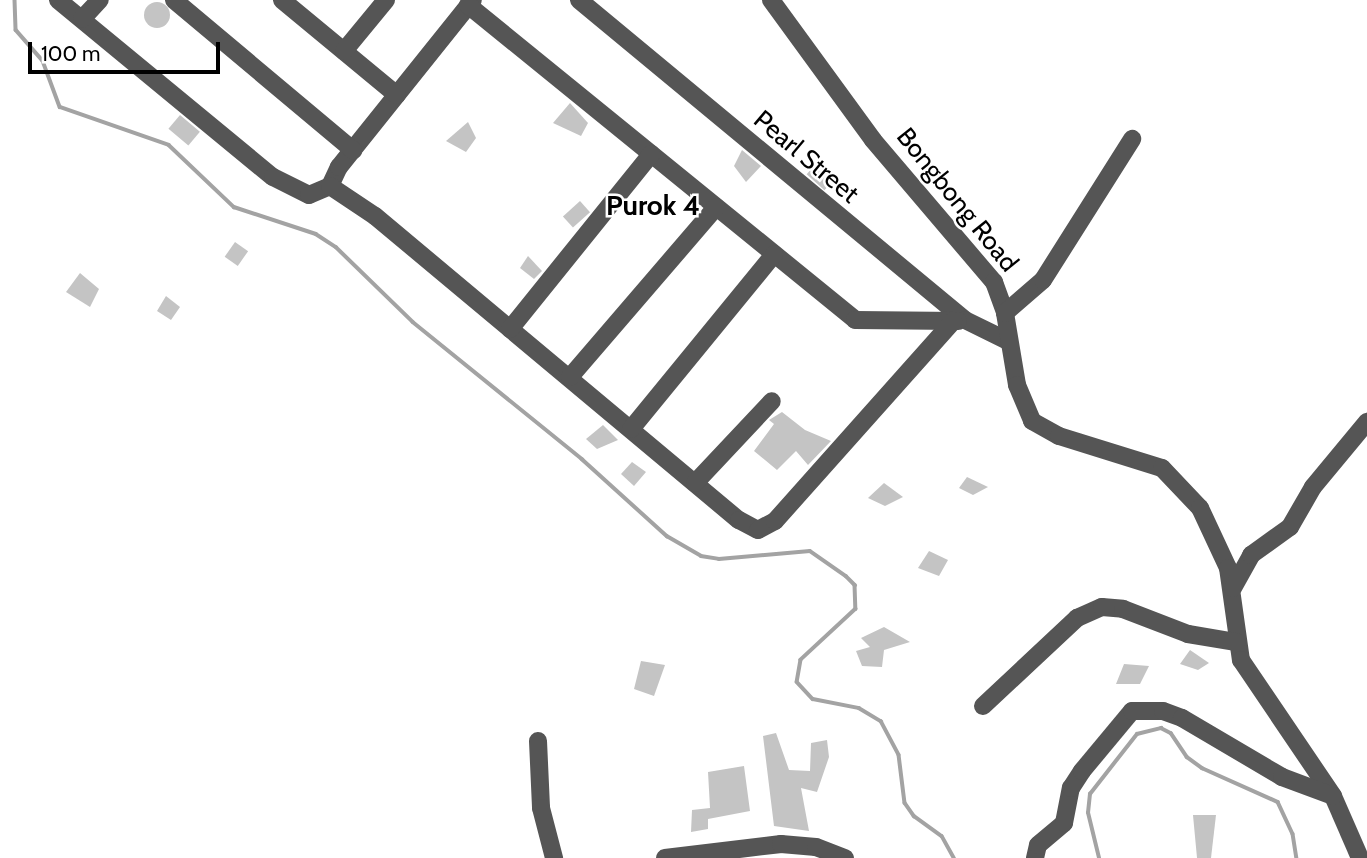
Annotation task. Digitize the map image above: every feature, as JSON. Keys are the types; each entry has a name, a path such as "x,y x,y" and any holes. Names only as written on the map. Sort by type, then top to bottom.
{"street":[{"path":"58,0 289,188 309,195 330,186 353,150 470,3 855,320 959,320"},
{"path":"82,19 100,0"},
{"path":"174,0 353,150"},
{"path":"282,0 397,95"},
{"path":"344,51 386,0"},
{"name":"Pearl Street","path":"579,0 959,320 1008,341"},
{"name":"Bongbong Road","path":"771,0 873,140 994,282 1005,313 1017,385 1032,421 1059,436 1139,458 1175,479 1214,531 1233,588 1236,642 1252,680 1333,796 1360,858"},
{"path":"1005,313 1043,280 1132,139"},
{"path":"510,329 651,154"},
{"path":"330,186 375,216 751,528 771,525 959,320"},
{"path":"570,377 716,207"},
{"path":"631,429 774,254"},
{"path":"695,483 772,401"},
{"path":"1233,588 1251,555 1290,527 1313,487 1367,422"},
{"path":"983,706 1077,618 1102,607 1123,609 1188,634 1236,642"},
{"path":"1035,858 1038,845 1064,823 1071,789 1082,771 1132,710 1163,711 1182,718 1282,777 1333,796"},
{"path":"538,741 541,808 554,858"},
{"path":"665,858 781,844 816,847 845,858"}],"building":[{"path":"157,2 166,6 170,15 166,24 157,28 148,24 144,15 148,6"},
{"path":"570,103 588,123 581,136 553,123"},
{"path":"180,115 200,132 188,146 168,129"},
{"path":"468,122 476,138 466,152 446,141"},
{"path":"742,150 761,166 746,182 734,166"},
{"path":"814,166 832,182 824,190 807,174"},
{"path":"580,201 590,212 573,228 563,216"},
{"path":"235,242 248,251 238,266 225,257"},
{"path":"528,256 542,271 534,279 520,268"},
{"path":"80,273 99,289 90,307 66,292"},
{"path":"166,296 180,307 171,320 157,311"},
{"path":"782,412 805,430 831,441 808,465 796,451 777,470 754,451 774,424 769,420"},
{"path":"603,425 618,440 597,449 586,439"},
{"path":"632,462 646,472 634,486 621,474"},
{"path":"967,477 988,487 973,495 959,488"},
{"path":"884,483 903,497 885,506 868,498"},
{"path":"929,551 948,560 939,576 918,568"},
{"path":"884,627 910,642 884,650 882,667 862,666 856,651 870,647 861,638"},
{"path":"1190,650 1209,663 1198,670 1180,664"},
{"path":"641,661 665,665 654,696 634,689"},
{"path":"1124,664 1149,666 1140,684 1116,684"},
{"path":"776,733 789,770 810,771 811,743 827,740 829,757 817,792 801,788 809,831 774,826 763,736"},
{"path":"744,766 750,811 708,819 708,829 691,832 692,810 710,808 708,772"},
{"path":"1193,815 1216,815 1211,858 1197,858"}],"waterway":[{"path":"15,0 16,30 43,61 60,107 169,145 234,207 316,234 336,247 413,322 582,459 667,536 701,556 719,559 810,551 846,576 855,585 856,609 801,660 797,682 813,699 859,708 881,721 899,755 905,803 914,816 942,836 954,858"},
{"path":"1099,858 1088,813 1090,794 1137,734 1161,728 1171,733 1187,757 1202,768 1278,802 1293,834 1297,858"}],"district":[{"name":"Purok 4","path":"653,205"}]}
